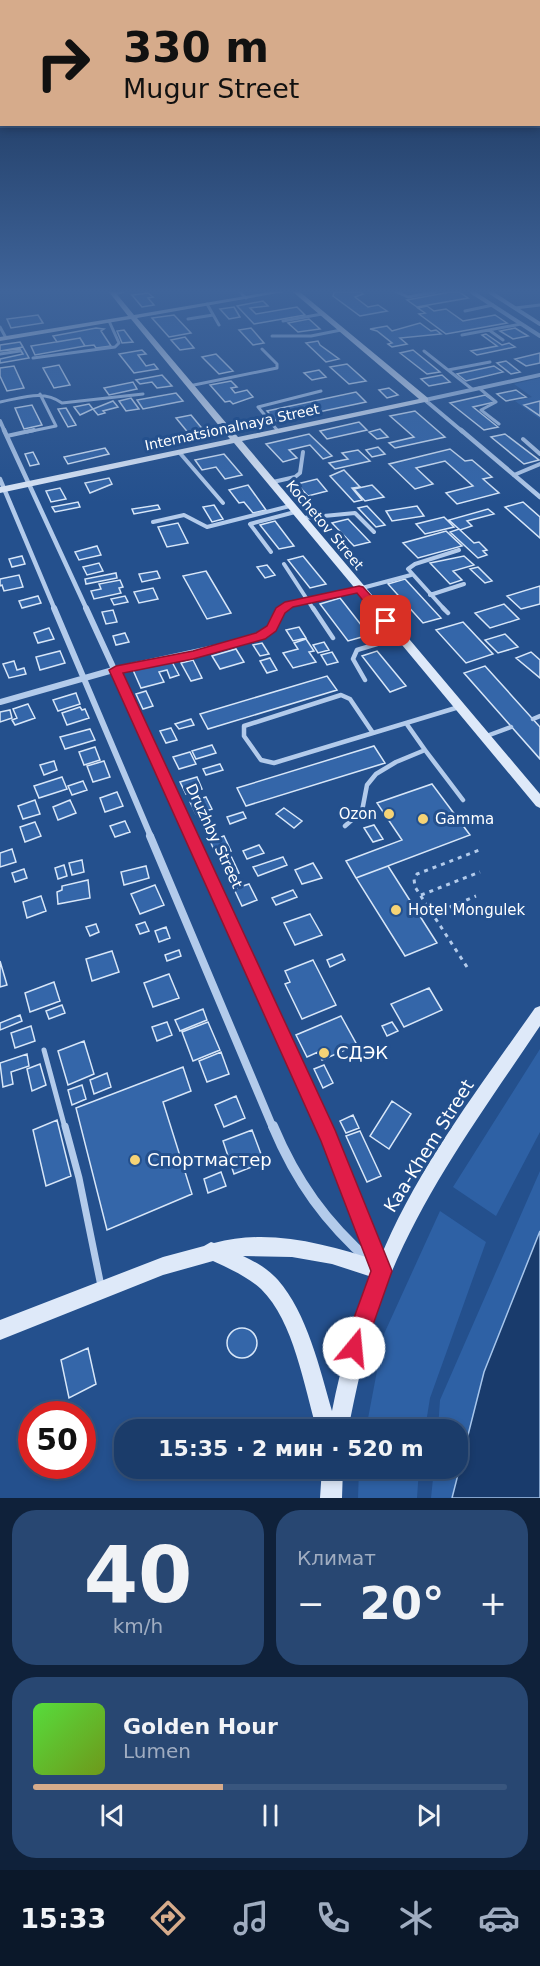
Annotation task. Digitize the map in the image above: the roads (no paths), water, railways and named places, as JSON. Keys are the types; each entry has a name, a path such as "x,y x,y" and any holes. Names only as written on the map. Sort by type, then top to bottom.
{"street":[{"name":"Kochetov Street","path":"169,362 540,803"},
{"path":"379,362 540,497"},
{"name":"Internatsionalnaya Street","path":"2,490 540,375"},
{"name":"Druzhby Street","path":"0,422 116,670 332,1146 382,1271"},
{"path":"0,479 2,490 286,1158 313,1205 341,1237 382,1271"},
{"path":"0,702 116,670 193,655 260,636 272,628 280,610 289,604 359,589"},
{"name":"Kaa-Khem Street","path":"382,1271 410,1213 451,1146 540,1013"},
{"path":"0,1330 102,1289 211,1251 233,1247 292,1248 332,1255 382,1271"},
{"path":"211,1251 262,1278 279,1296 292,1322 323,1419"},
{"path":"340,1419 349,1368 360,1329 382,1271"},
{"path":"331,1498 332,1479"}],"lane":[{"path":"189,386 277,368 275,362"},
{"path":"438,362 472,389"},
{"path":"448,370 490,362"},
{"path":"479,388 496,402 481,410 499,424"},
{"path":"278,431 258,410 258,407 321,391"},
{"path":"7,436 56,426 40,394"},
{"path":"0,402 40,394 49,395 62,403 143,394"},
{"path":"523,439 540,453"},
{"path":"179,452 223,503"},
{"path":"270,483 294,477 300,473 303,452"},
{"path":"514,475 540,464"},
{"path":"272,552 250,524 295,512"},
{"path":"153,522 184,515 207,526 295,512 351,512 359,514 374,532"},
{"path":"448,613 411,575 408,569 415,564 459,550"},
{"path":"284,564 310,599 310,605 333,638"},
{"path":"359,589 411,575"},
{"path":"430,595 464,585"},
{"path":"365,680 353,659 357,650 400,637"},
{"path":"373,733 350,699 341,695 244,726 244,732 261,760 268,763 373,733 459,707"},
{"path":"533,719 540,716"},
{"path":"406,723 464,800"},
{"path":"484,736 512,727"},
{"path":"345,826 361,815 367,804 365,792 370,780 402,759 425,750"},
{"path":"44,1050 79,1178 102,1289"}],"place":[{"name":"Ozon","path":"389,814"},
{"name":"Gamma","path":"423,819"},
{"name":"Hotel Mongulek","path":"396,910"},
{"name":"СДЭК","path":"324,1053"},
{"name":"Спортмастер","path":"135,1160"}]}
